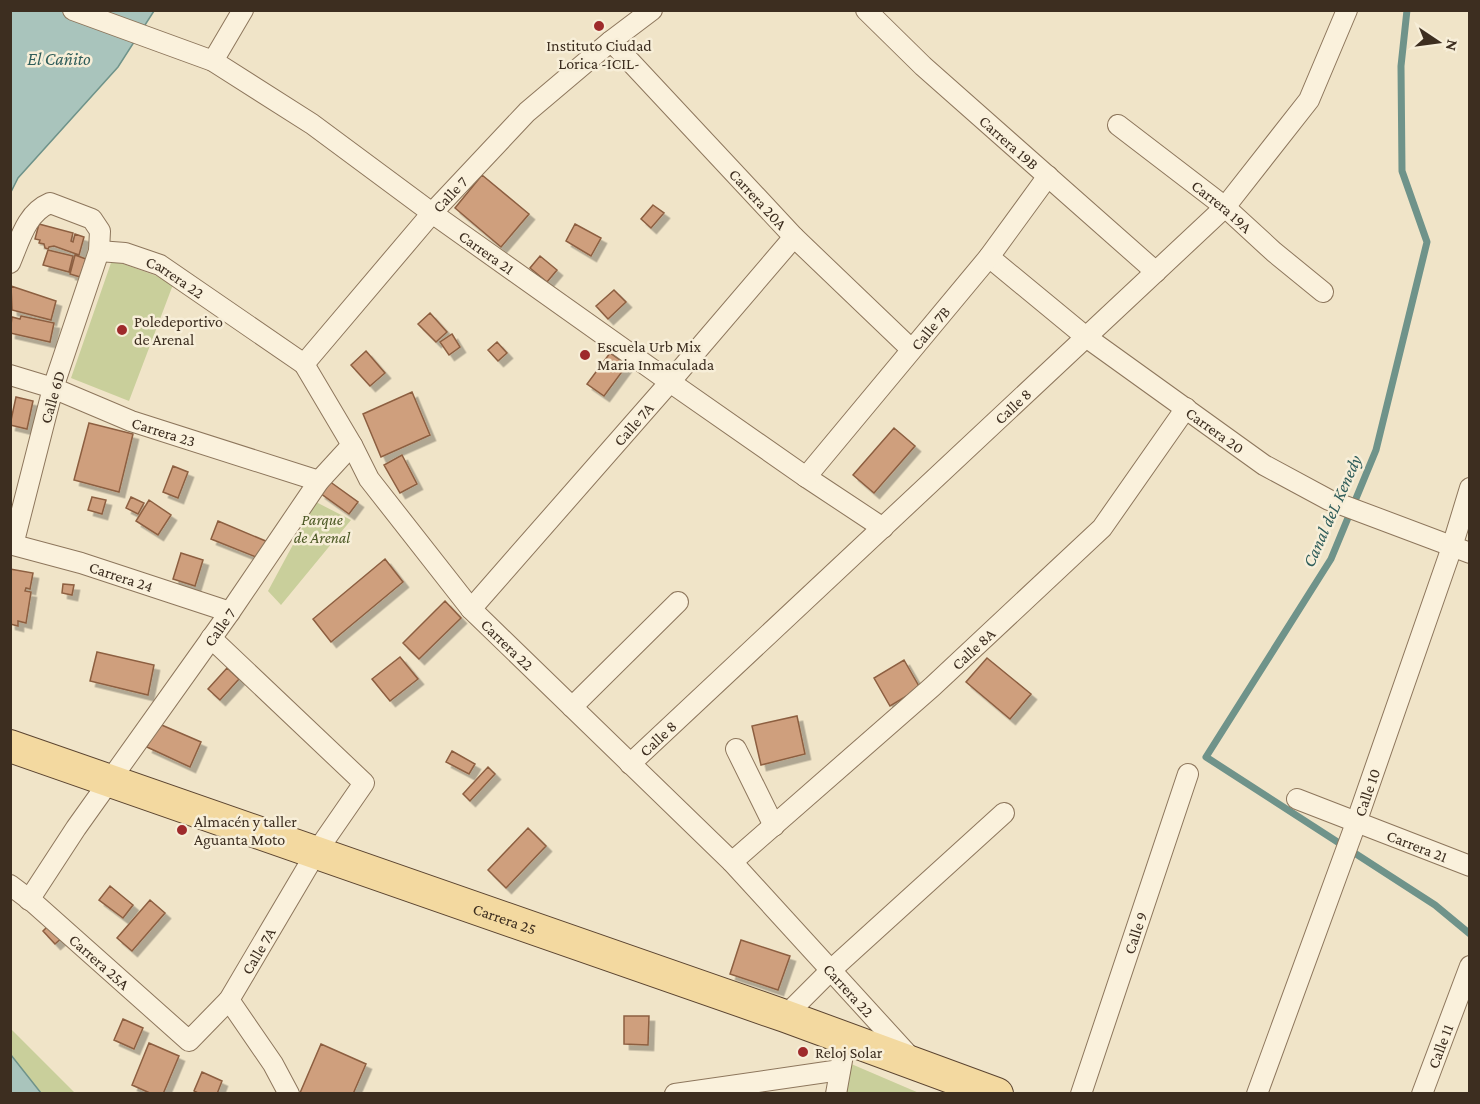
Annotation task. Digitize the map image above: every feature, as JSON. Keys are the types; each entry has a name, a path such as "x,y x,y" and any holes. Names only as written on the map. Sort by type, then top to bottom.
{"main road":[{"name":"Carrera 25","path":"10,746 785,1016 998,1094"}],"street":[{"name":"Carrera 21","path":"73,10 213,61 312,124 432,213 670,382 883,528"},
{"path":"213,61 243,10"},
{"name":"Calle 7","path":"304,364 432,213 527,112 611,41 652,10"},
{"name":"Carrera 19B","path":"866,10 923,66 1156,272"},
{"name":"Calle 8","path":"630,764 1225,207 1309,100 1347,10"},
{"name":"Carrera 20A","path":"611,41 794,237 911,349"},
{"name":"Carrera 19A","path":"1118,125 1225,207 1274,252 1323,292"},
{"name":"Calle 7B","path":"806,477 989,257 1048,176"},
{"path":"10,263 30,218 39,208 50,203 92,219 100,231 99,251"},
{"name":"Calle 7A","path":"471,609 794,237"},
{"name":"Carrera 22","path":"99,251 125,253 160,265 304,364 352,445 369,479 471,609 732,862 917,1064"},
{"name":"Calle 6D","path":"12,544 53,388 99,251"},
{"name":"Carrera 20","path":"989,257 1086,337 1264,465 1329,500 1461,550"},
{"name":"Carrera 23","path":"10,375 53,388 131,421 319,482"},
{"name":"Calle 8A","path":"732,862 932,687 1102,528 1186,408"},
{"name":"Calle 7","path":"29,900 76,828 230,612 319,482 352,445"},
{"name":"Calle 10","path":"1257,1094 1354,828 1461,550 1470,488"},
{"name":"Carrera 24","path":"12,544 81,562 230,612"},
{"path":"572,707 678,602"},
{"name":"Calle 7A","path":"189,1041 229,1000 317,852 364,783 211,638"},
{"path":"736,749 774,826"},
{"name":"Calle 9","path":"1081,1094 1188,774"},
{"name":"Carrera 21","path":"1297,799 1354,828 1470,866"},
{"path":"785,1016 831,970 1004,813"},
{"name":"Carrera 25A","path":"10,885 189,1041"},
{"name":"Calle 11","path":"1422,1094 1468,970"},
{"path":"229,1000 273,1064 289,1094"},
{"path":"836,1094 846,1038"},
{"path":"675,1094 840,1070"}],"green space":[{"name":"Poledeportivo de Arenal","path":"112,260 174,282 129,401 71,378"},
{"name":"Parque de Arenal","path":"316,502 351,520 281,605 268,591"},
{"path":"11,1029 75,1093 11,1093"},
{"path":"849,1063 919,1093 845,1094"}],"water":[{"name":"El Cañito","path":"11,11 154,11 118,67 18,178 11,192"},
{"path":"11,1055 41,1093 11,1093"}],"building":[{"path":"482,175 529,214 501,247 455,208"},
{"path":"653,205 664,213 651,228 641,219"},
{"path":"39,224 73,233 71,241 73,242 75,234 84,237 79,255 54,246 45,248 44,244 39,243 40,240 35,239"},
{"path":"575,224 601,238 591,256 566,241"},
{"path":"48,250 73,256 69,272 43,265"},
{"path":"75,255 86,259 80,277 70,274"},
{"path":"540,256 557,270 547,282 530,268"},
{"path":"11,286 56,301 51,320 12,310"},
{"path":"614,290 626,302 608,319 596,306"},
{"path":"430,313 447,332 436,342 418,324"},
{"path":"21,316 54,323 50,342 10,333 12,317 20,319"},
{"path":"452,334 460,347 449,355 440,342"},
{"path":"497,342 507,353 498,361 488,350"},
{"path":"366,351 385,373 370,386 351,365"},
{"path":"610,353 627,365 604,396 587,384"},
{"path":"412,392 430,435 381,457 363,414"},
{"path":"16,397 33,401 27,429 10,425"},
{"path":"89,423 133,434 119,492 74,480"},
{"path":"894,428 915,446 874,493 853,475"},
{"path":"402,455 417,484 400,493 384,465"},
{"path":"173,466 188,472 178,498 163,492"},
{"path":"329,481 358,502 349,514 320,493"},
{"path":"92,497 106,500 102,514 88,510"},
{"path":"131,497 144,503 138,514 126,508"},
{"path":"149,500 171,515 158,535 136,521"},
{"path":"218,521 268,542 261,559 211,539"},
{"path":"181,553 203,560 195,586 173,579"},
{"path":"385,559 403,582 331,642 313,619"},
{"path":"10,569 33,573 30,589 26,588 25,591 31,592 26,623 18,621 18,626 10,624"},
{"path":"63,584 74,585 72,595 62,593"},
{"path":"445,601 461,618 419,659 403,643"},
{"path":"97,652 154,665 148,695 90,681"},
{"path":"400,657 418,679 390,701 372,679"},
{"path":"987,658 1031,694 1010,719 966,682"},
{"path":"904,660 920,688 890,706 874,678"},
{"path":"227,668 239,679 220,700 208,689"},
{"path":"797,716 805,754 761,765 752,726"},
{"path":"157,723 201,742 190,767 147,747"},
{"path":"452,751 475,764 469,774 446,762"},
{"path":"488,767 495,774 470,801 463,794"},
{"path":"528,828 546,846 506,888 488,870"},
{"path":"110,886 133,905 123,918 99,900"},
{"path":"150,900 165,913 132,951 117,938"},
{"path":"52,922 64,936 55,944 43,931"},
{"path":"741,940 790,956 778,990 730,974"},
{"path":"624,1016 649,1016 648,1045 624,1044"},
{"path":"123,1019 143,1028 134,1049 114,1040"},
{"path":"149,1043 179,1056 163,1094 152,1094 132,1085"},
{"path":"321,1044 366,1064 353,1094 300,1093"},
{"path":"202,1072 222,1081 217,1094 200,1094 194,1091"}],"waterway":[{"name":"Canal deL Kenedy","path":"1407,10 1401,66 1402,171 1427,242 1376,450 1331,559 1206,757 1435,905 1470,934"}],"place":[{"name":"Instituto Ciudad Lorica -ICIL-","path":"599,26"},
{"name":"Poledeportivo de Arenal","path":"122,330"},
{"name":"Escuela Urb Mix Maria Inmaculada","path":"585,355"},
{"name":"Almacén y taller Aguanta Moto","path":"182,830"},
{"name":"Reloj Solar","path":"803,1052"}]}
